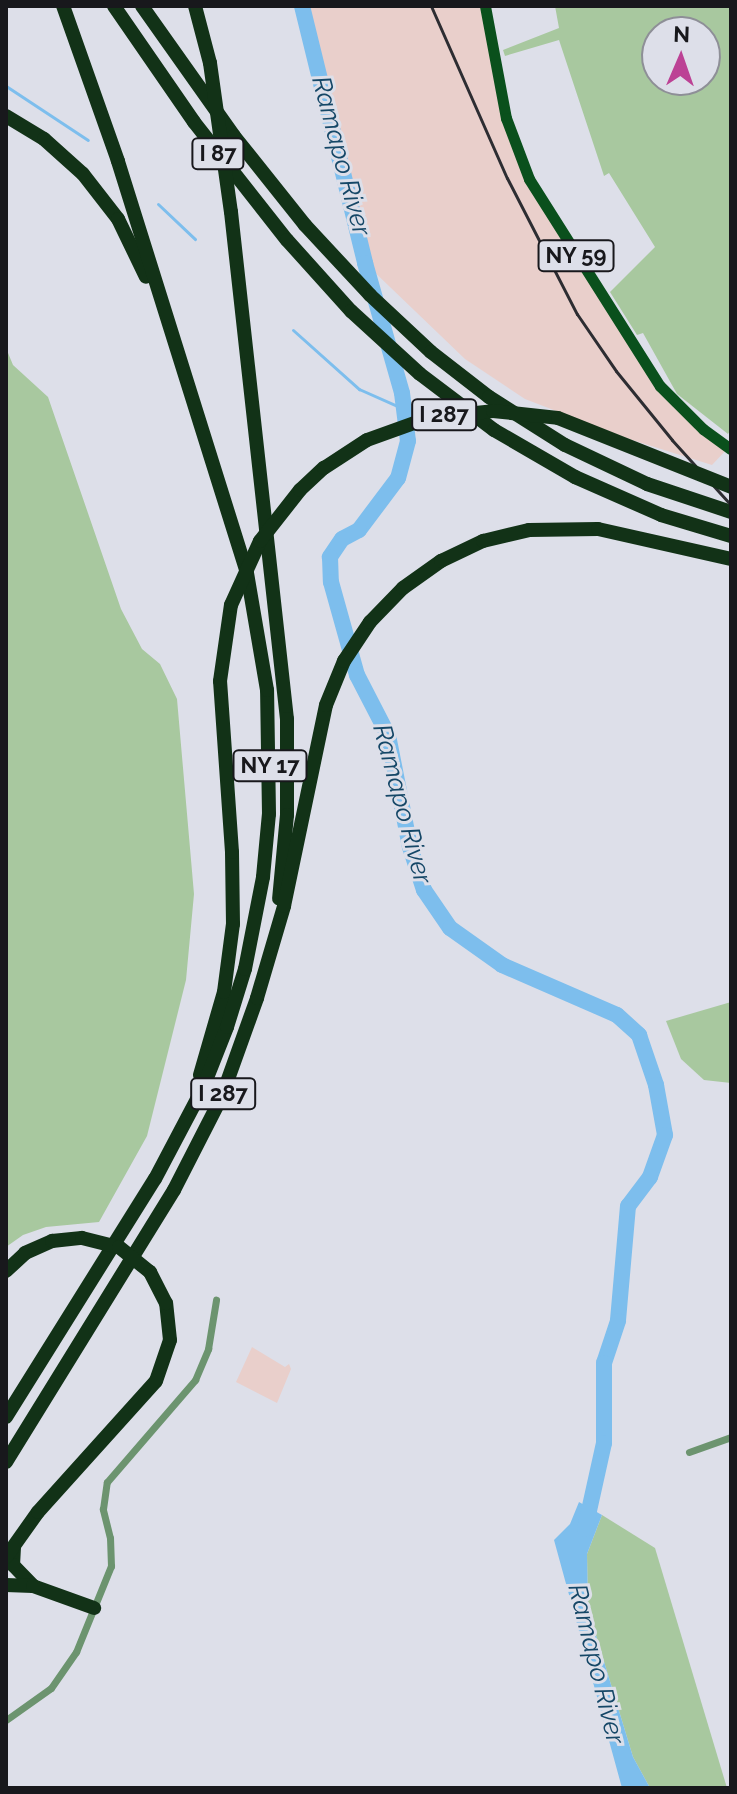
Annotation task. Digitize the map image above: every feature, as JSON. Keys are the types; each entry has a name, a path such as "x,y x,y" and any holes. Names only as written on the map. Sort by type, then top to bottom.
{"highway":[{"name":"NY 17","path":"63,6 118,161 235,529 257,618 267,690 270,783 263,877 245,969 217,1056 171,1149"},
{"name":"I 87","path":"114,6 221,158 335,293 420,374 473,415 553,466 617,497 682,522 731,536"},
{"name":"I 87","path":"142,6 234,136 320,242 431,352 526,422 647,484 731,512"},
{"name":"NY 17","path":"195,6 210,63 231,212 287,719 287,815 275,932"},
{"path":"6,116 58,150 108,204 142,267 187,378"},
{"name":"I 287","path":"6,1417 171,1149 211,1039 231,946 233,875 220,681 231,605 256,548 300,490 324,468 367,440 428,418 493,411 558,418 731,487"},
{"name":"I 287","path":"6,1462 191,1159 235,1063 290,882 326,705 352,648 403,588 427,569 468,547 529,530 580,527 658,541 731,559"},
{"path":"6,1271 25,1253 52,1241 89,1238 119,1247 150,1272 166,1303 170,1340 164,1366 156,1381 16,1540 6,1557"},
{"path":"16,1540 13,1565 33,1586"},
{"path":"6,1585 33,1586 94,1608"}],"main road":[{"name":"NY 59","path":"485,6 506,118 529,179 546,210 660,386 703,429 731,449"}],"street":[{"path":"6,1720 42,1697 60,1678 76,1652 111,1566 110,1538 103,1509 107,1482 195,1380 208,1349 216,1300"},
{"path":"689,1452 731,1437"}],"shaded area":[{"path":"302,6 485,6 515,147 642,362 729,447 712,465 629,439 525,399 465,359 365,263"},
{"path":"252,1347 285,1367 289,1364 291,1369 277,1403 236,1382"}],"green space":[{"path":"555,6 731,6 731,429 728,434 677,394 643,333 637,335 610,292 655,247 609,173 604,176 559,40 505,56 503,50 559,28"},
{"path":"6,348 13,365 48,397 121,609 142,649 160,664 177,699 194,894 186,980 147,1136 99,1222 46,1227 23,1235 6,1247"},
{"path":"731,1002 731,1083 704,1080 681,1059 666,1021"},
{"path":"602,1515 655,1548 727,1788 650,1788 633,1757 588,1609 587,1554"}],"water":[{"path":"579,1502 602,1515 587,1554 588,1609 633,1757 650,1788 622,1788 554,1540 570,1524"}],"waterway":[{"name":"Ramapo River","path":"302,6 365,263 402,393 408,441 398,478 359,530 342,539 330,557 331,582 357,675 388,735 410,847 424,890 450,928 502,965 617,1015 639,1035 656,1085 665,1135 650,1177 628,1206 618,1321 604,1363 604,1443 585,1529"},
{"path":"6,86 88,140"},
{"path":"158,204 195,239"},
{"path":"293,330 359,389 404,409"}],"railway":[{"path":"431,6 507,178 577,314 616,371 672,440 731,505"}]}
